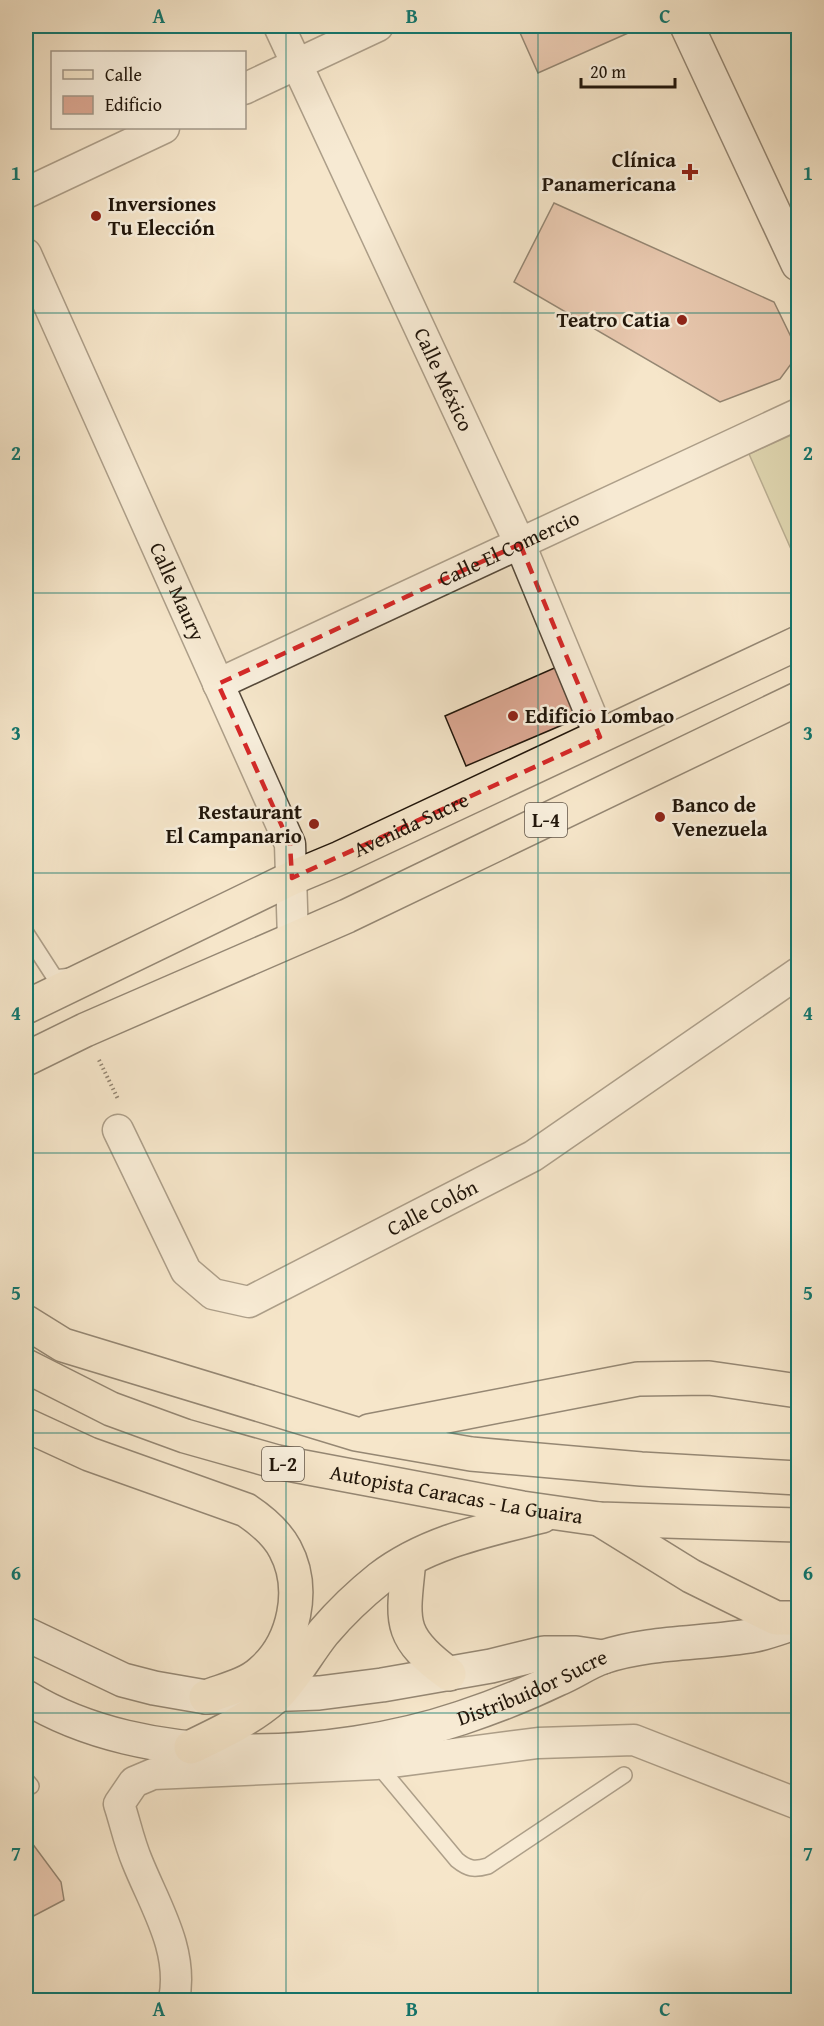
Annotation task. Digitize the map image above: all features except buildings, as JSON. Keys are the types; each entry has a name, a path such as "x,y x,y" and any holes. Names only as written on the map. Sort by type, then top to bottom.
{"main road":[{"path":"687,26 798,264"},
{"name":"Avenida Sucre","path":"26,1007 292,878 340,858 798,643"},
{"name":"L-4","path":"26,1059 85,1030 347,916 798,699"},
{"name":"Autopista Caracas - La Guaira","path":"26,1322 63,1345 356,1434 471,1454 641,1469 798,1478"},
{"name":"Autopista Caracas - La Guaira","path":"26,1366 111,1410 185,1436 278,1462 599,1519 798,1525"},
{"path":"356,1434 398,1423 638,1379 709,1378 798,1391"},
{"path":"26,1425 89,1454 246,1510 266,1523 285,1548 293,1572 295,1591 295,1611 289,1634 276,1657 260,1674 206,1697"},
{"path":"191,1747 257,1712 276,1695 324,1632 353,1601 382,1577 409,1560 464,1536 555,1512"},
{"path":"599,1519 691,1576 776,1618 798,1620"},
{"path":"409,1560 404,1624 422,1653 449,1674"},
{"path":"603,1658 676,1643 756,1635 798,1620"},
{"name":"Distribuidor Sucre","path":"26,1634 123,1680 206,1697 276,1695 372,1686 449,1674 544,1653 576,1653 603,1658"},
{"name":"Distribuidor Sucre","path":"26,1697 75,1721 123,1737 191,1747 291,1749 344,1744 460,1718 557,1680 603,1658"}],"street":[{"name":"Calle México","path":"279,26 520,544 600,737"},
{"path":"246,88 378,26"},
{"path":"26,193 162,129"},
{"name":"Calle Maury","path":"26,254 290,844 293,939"},
{"name":"Calle El Comercio","path":"219,684 798,414"},
{"name":"Calle Colón","path":"118,1130 186,1271 213,1294 249,1302 533,1156 798,973"},
{"path":"174,2001 176,1987 168,1929 136,1860 119,1803 134,1782 153,1774 377,1764 538,1743 634,1740 798,1803"}],"lane":[{"path":"26,933 54,978 92,973"},
{"path":"377,1764 457,1860 468,1869 488,1866 624,1775"}],"path":[{"path":"85,1030 127,1120 118,1130"}],"highlighted area":[{"path":"520,544 600,737 292,878 290,844 218,684"}],"shaded area":[{"path":"798,432 798,565 749,454"}],"place":[{"name":"Clínica Panamericana","path":"690,172"},
{"name":"Inversiones Tu Elección","path":"96,216"},
{"name":"Teatro Catia","path":"682,320"},
{"name":"Edificio Lombao","path":"513,716"},
{"name":"Banco de Venezuela","path":"660,817"},
{"name":"Restaurant El Campanario","path":"314,824"}]}
